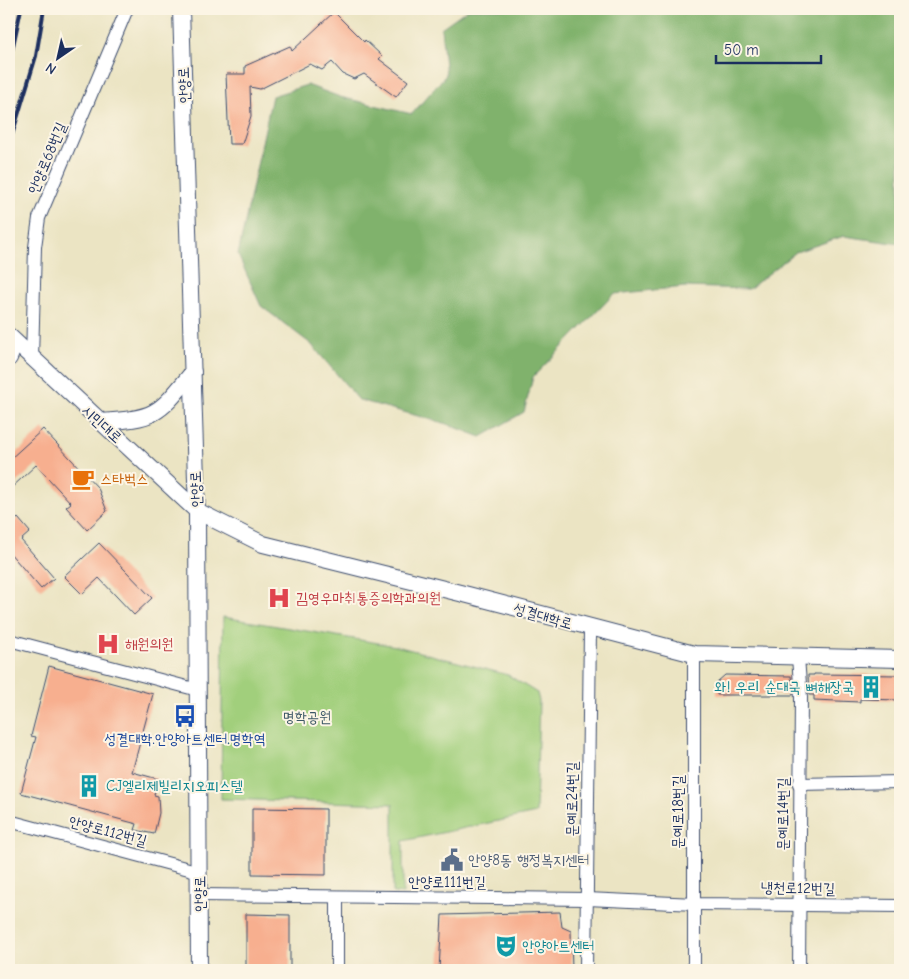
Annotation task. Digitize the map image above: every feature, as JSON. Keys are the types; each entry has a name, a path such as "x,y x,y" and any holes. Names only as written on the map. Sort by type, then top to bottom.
{"street":[{"name":"안양로68번길","path":"32,359 35,247 39,218 127,9"},
{"name":"안양로","path":"181,9 197,511 199,970"},
{"name":"시민대로","path":"11,346 32,359 197,511"},
{"path":"100,422 134,419 153,414 164,407 193,372"},
{"name":"성결대학로","path":"197,511 263,544 694,654 900,659"},
{"name":"문예로24번길","path":"586,970 590,629"},
{"path":"9,640 198,690"},
{"name":"문예로18번길","path":"694,654 694,970"},
{"name":"문예로14번길","path":"798,657 801,698 798,784 799,970"},
{"path":"798,784 900,782"},
{"name":"안양로112번길","path":"9,821 200,872"},
{"name":"안양로111번길","path":"200,895 587,899 695,904"},
{"path":"337,897 337,970"},
{"name":"냉천로12번길","path":"695,904 900,906"}],"green space":[{"path":"468,9 900,9 900,244 844,236 796,252 749,289 685,287 614,294 533,377 524,412 481,437 444,423 359,400 311,344 261,306 238,255 272,96 307,85 340,97 412,114 446,75 441,28"},
{"name":"명학공원","path":"223,617 396,646 508,675 537,693 539,701 536,813 403,841 403,894 393,893 393,804 221,799"}],"building":[{"path":"334,12 364,42 365,40 382,56 379,59 408,81 396,97 364,74 354,79 343,74 332,62 322,70 310,64 260,89 250,87 251,116 242,144 229,144 226,74 245,74 245,66 290,46 292,51"},
{"path":"43,429 98,488 107,511 87,530 66,507 71,503 36,465 9,490 9,460"},
{"path":"18,518 30,532 21,540 54,578 41,589 9,552 9,526"},
{"path":"99,543 152,598 134,615 99,578 82,594 64,576"},
{"path":"49,666 153,694 132,772 158,779 154,795 158,796 159,813 154,834 135,830 137,824 21,793 36,737 31,736"},
{"path":"725,675 791,676 793,695 717,695 717,682"},
{"path":"808,675 900,675 900,700 860,699 860,702 814,700 814,695 809,695"},
{"path":"252,808 326,809 326,875 252,874"},
{"name":"안양아트센터","path":"560,912 562,927 571,931 572,970 439,970 442,915"},
{"path":"246,914 290,915 290,970 246,970"}],"railway":[{"path":"9,32 14,9"},
{"path":"9,64 21,9"},
{"path":"9,145 36,56 44,9"}],"place":[{"name":"스타벅스","path":"83,479"},
{"name":"김영우마취통증의학과의원","path":"279,598"},
{"name":"해원의원","path":"108,644"},
{"name":"와! 우리 순대국 뼈해장국","path":"871,687"},
{"name":"성결대학.안양아트센터.명학역","path":"185,716"},
{"name":"CJ엘리제빌리지오피스텔","path":"89,786"},
{"name":"안양8동 행정복지센터","path":"452,860"},
{"name":"안양아트센터","path":"506,946"}]}
